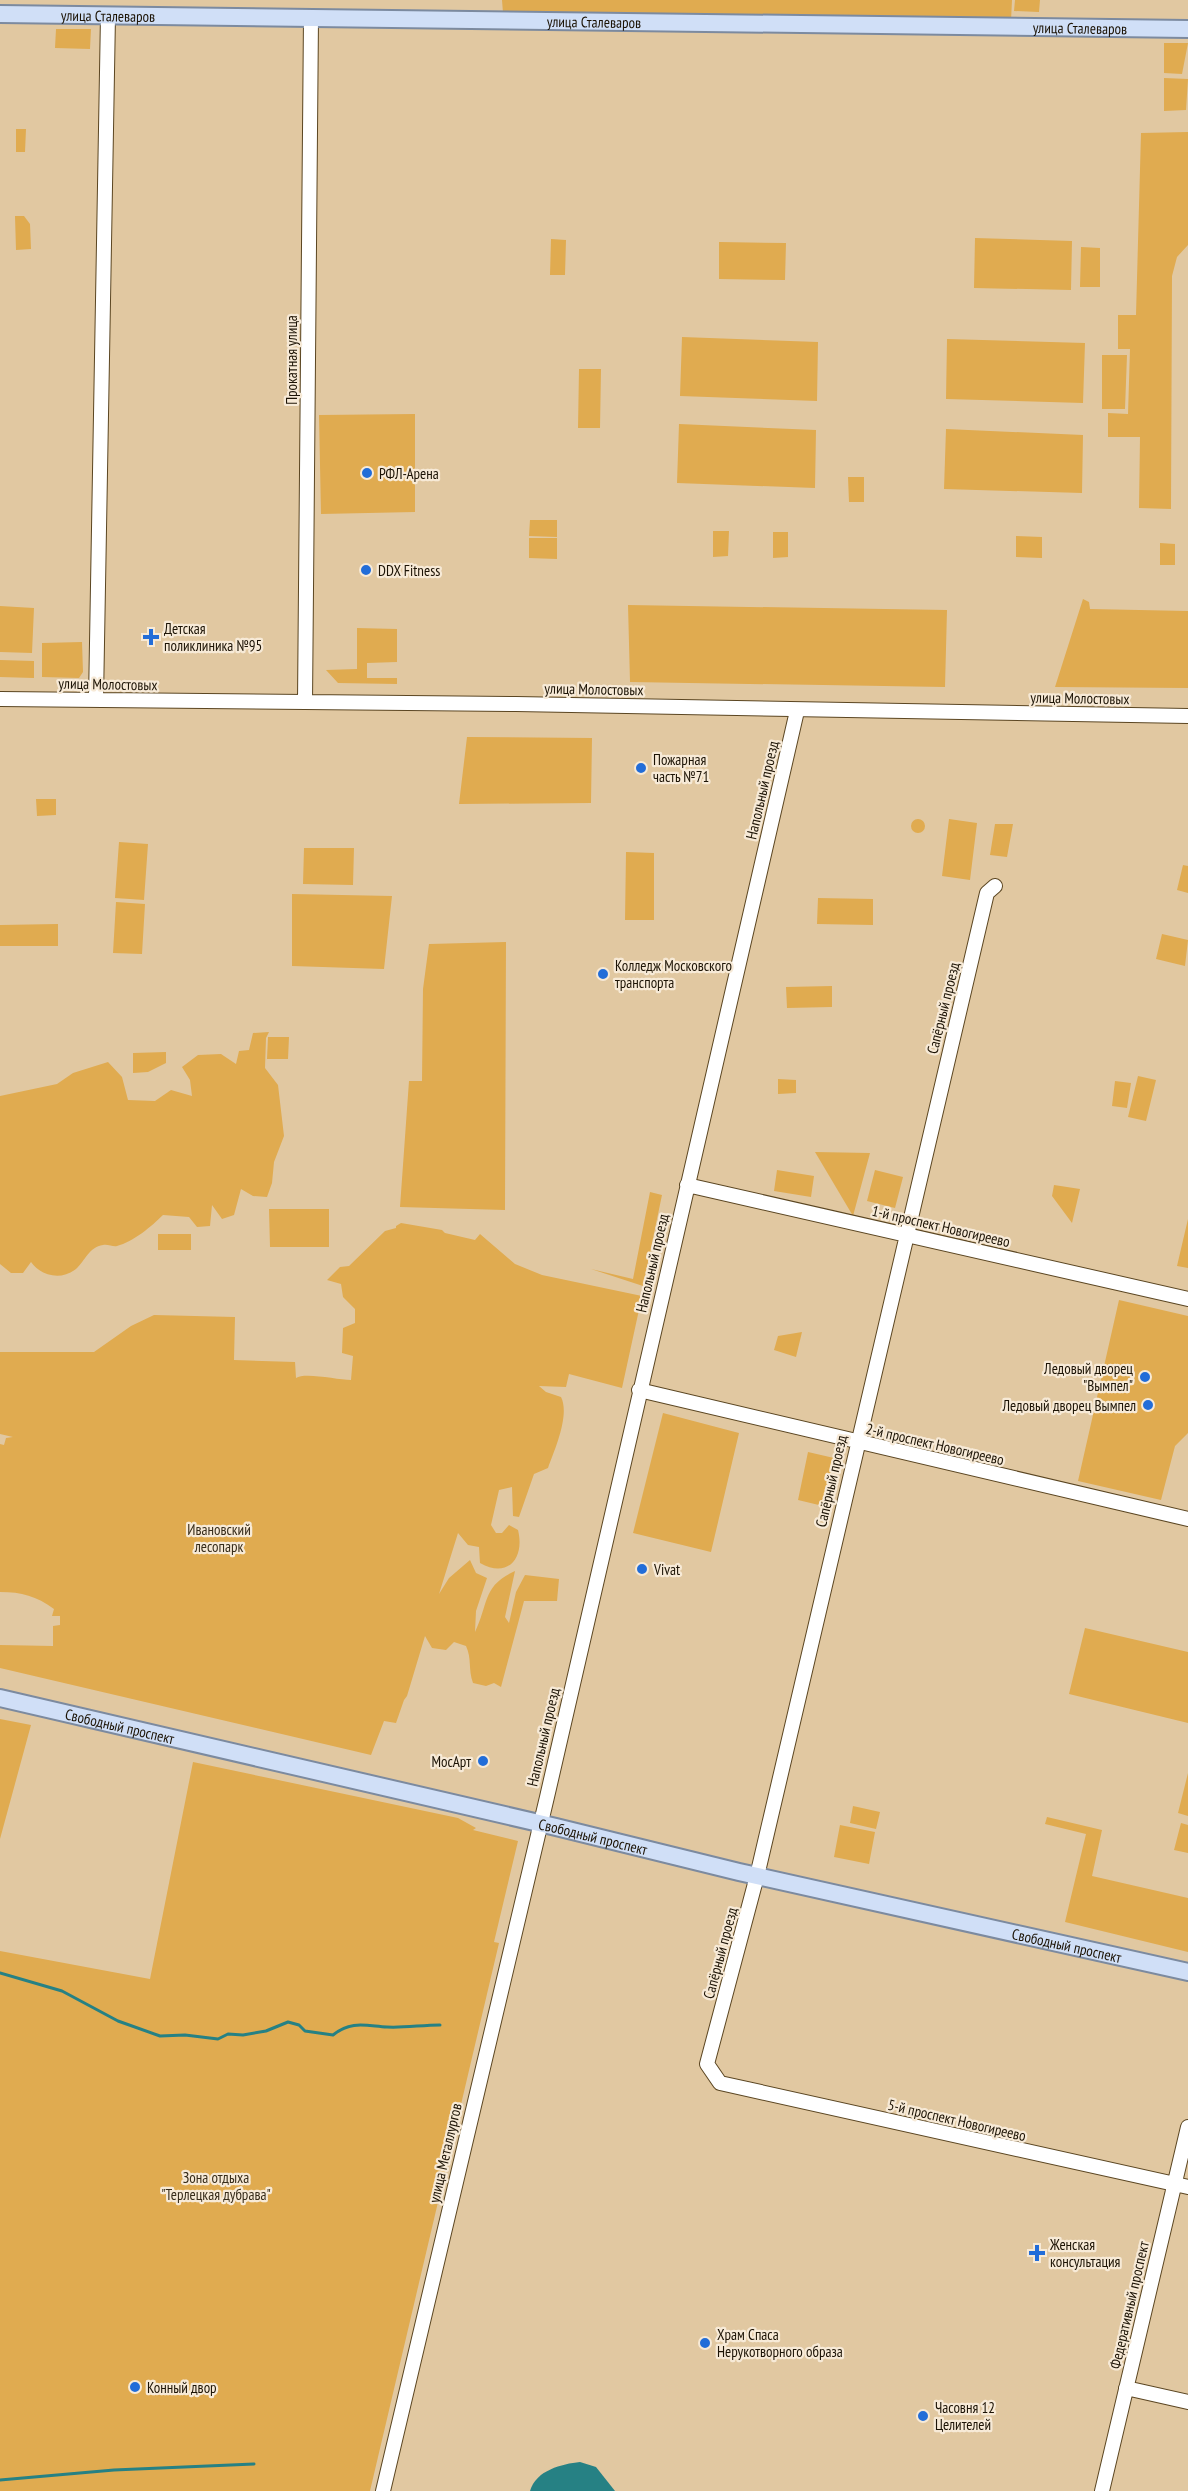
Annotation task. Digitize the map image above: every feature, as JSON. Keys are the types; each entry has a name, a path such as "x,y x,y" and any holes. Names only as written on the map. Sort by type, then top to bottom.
{"main road":[{"name":"улица Сталеваров","path":"0,14 1188,29"},
{"name":"Свободный проспект","path":"0,1698 540,1823 757,1876 1188,1972"}],"street":[{"path":"96,700 108,15"},
{"name":"Прокатная улица","path":"305,702 311,17"},
{"name":"улица Молостовых","path":"0,699 1188,716"},
{"name":"Напольный проезд","path":"540,1823 797,711"},
{"name":"Сапёрный проезд","path":"720,2084 707,2064 757,1876 856,1443 987,893 995,886"},
{"name":"1-й проспект Новогиреево","path":"687,1185 1188,1299"},
{"name":"2-й проспект Новогиреево","path":"639,1390 856,1443 1188,1519"},
{"name":"улица Металлургов","path":"383,2491 540,1823"},
{"name":"5-й проспект Новогиреево","path":"720,2084 1181,2185"},
{"name":"Федеративный проспект","path":"1102,2491 1126,2388 1181,2185 1188,2127"},
{"path":"1126,2388 1188,2402"}],"green space":[{"path":"502,0 1012,0 1011,21 503,13"},
{"path":"1015,0 1040,0 1039,12 1014,11"},
{"path":"56,29 91,29 90,49 55,48"},
{"path":"1164,43 1188,43 1182,74 1164,73"},
{"path":"1164,78 1188,79 1186,110 1164,111"},
{"path":"16,129 26,129 25,152 16,152"},
{"path":"1188,132 1188,245 1177,257 1172,276 1171,509 1139,508 1140,437 1108,437 1108,413 1128,414 1130,349 1118,349 1118,315 1136,315 1141,133"},
{"path":"15,216 24,216 30,224 31,249 16,250"},
{"path":"975,238 1072,241 1071,290 974,288"},
{"path":"551,239 566,240 565,275 550,275"},
{"path":"719,242 786,243 785,280 719,279"},
{"path":"1081,247 1100,248 1100,287 1080,287"},
{"path":"682,337 818,342 817,401 680,396"},
{"path":"947,339 1085,343 1083,403 946,399"},
{"path":"1102,355 1127,355 1125,409 1102,409"},
{"path":"579,369 601,369 600,428 578,428"},
{"name":"РФЛ-Арена","path":"415,414 415,512 321,514 319,415"},
{"path":"679,424 816,430 815,488 677,483"},
{"path":"946,429 1083,435 1082,493 944,489"},
{"path":"848,477 864,477 864,502 849,502"},
{"path":"530,520 557,520 557,537 529,536"},
{"path":"713,531 729,531 728,556 713,557"},
{"path":"773,532 788,532 788,557 773,558"},
{"path":"1016,536 1042,537 1042,558 1016,557"},
{"path":"529,538 557,538 557,559 529,558"},
{"path":"1160,543 1175,544 1175,565 1160,565"},
{"path":"1083,599 1089,602 1090,609 1188,611 1188,688 1055,687"},
{"path":"628,605 947,610 945,687 630,682"},
{"path":"0,606 34,608 32,653 0,652"},
{"path":"357,628 397,629 397,662 367,663 367,678 397,678 397,684 338,683 326,670 357,669"},
{"path":"82,642 83,672 79,678 42,677 42,643"},
{"path":"0,660 34,661 34,678 0,677"},
{"path":"467,737 592,738 591,803 459,804"},
{"path":"36,799 56,799 56,815 37,816"},
{"path":"915,819 921,819 925,826 921,833 915,833 911,829 911,823"},
{"path":"949,819 977,823 970,880 942,876"},
{"path":"995,824 1013,824 1007,857 990,855"},
{"path":"119,842 148,844 144,900 115,898"},
{"path":"304,848 354,848 353,885 303,884"},
{"path":"626,852 654,853 654,920 625,920"},
{"path":"1183,865 1188,866 1188,893 1177,890"},
{"path":"292,894 392,896 384,969 292,966"},
{"path":"818,898 873,899 873,925 817,924"},
{"path":"116,902 145,904 142,954 113,953"},
{"path":"58,924 58,946 0,946 0,925"},
{"path":"1162,934 1188,940 1185,966 1156,959"},
{"path":"506,942 505,1210 400,1207 409,1081 422,1081 423,989 429,944"},
{"path":"832,986 832,1007 787,1008 786,987"},
{"path":"269,1032 266,1038 265,1068 278,1085 284,1136 274,1162 272,1183 267,1197 253,1196 241,1189 234,1215 222,1219 212,1205 210,1226 197,1227 189,1217 163,1215 148,1229 129,1241 117,1246 105,1245 94,1248 76,1269 64,1275 46,1274 31,1262 23,1273 11,1273 0,1264 0,1096 57,1084 73,1073 108,1062 122,1077 128,1100 155,1101 171,1090 192,1096 190,1080 182,1067 198,1055 221,1054 236,1064 239,1051 249,1050 253,1033"},
{"path":"268,1037 289,1037 288,1059 267,1059"},
{"path":"166,1052 166,1063 148,1072 133,1073 133,1053"},
{"path":"1138,1076 1156,1080 1146,1121 1128,1117"},
{"path":"778,1079 796,1080 796,1093 778,1094"},
{"path":"1115,1081 1131,1083 1127,1108 1112,1106"},
{"path":"815,1152 870,1153 853,1216"},
{"path":"777,1170 814,1176 811,1197 774,1191"},
{"path":"875,1170 903,1177 895,1208 867,1201"},
{"path":"1054,1185 1080,1189 1072,1223 1052,1196"},
{"path":"650,1192 662,1195 643,1286 591,1269 633,1279"},
{"path":"269,1209 329,1209 329,1247 270,1247"},
{"path":"1188,1219 1188,1268 1177,1266"},
{"name":"Ивановский лесопарк","path":"401,1223 442,1230 445,1233 475,1240 480,1234 515,1264 542,1275 642,1296 622,1388 569,1374 566,1387 539,1386 546,1392 561,1397 563,1422 548,1468 534,1474 519,1517 513,1516 512,1487 499,1490 491,1525 496,1533 502,1533 509,1525 518,1530 519,1549 512,1563 499,1569 480,1563 479,1547 468,1545 458,1533 439,1594 449,1578 470,1560 476,1573 487,1578 476,1611 475,1632 488,1596 504,1577 515,1571 505,1617 509,1623 516,1592 525,1575 559,1579 557,1601 524,1601 501,1687 494,1683 486,1686 473,1683 466,1646 454,1642 446,1650 432,1648 425,1636 407,1696 396,1723 384,1721 371,1755 0,1668 0,1645 53,1646 53,1626 60,1625 60,1616 52,1616 54,1609 35,1598 0,1592 0,1444 4,1445 6,1438 13,1437 0,1434 0,1352 94,1352 131,1326 154,1315 235,1317 234,1360 295,1362 296,1378 314,1376 351,1380 353,1356 342,1353 343,1328 355,1323 355,1309 343,1297 341,1284 327,1280 340,1267 349,1266 385,1231 396,1228"},
{"path":"158,1234 191,1234 191,1250 158,1250"},
{"name":"Ледовый дворец \"Вымпел\"","path":"1119,1300 1188,1316 1188,1433 1175,1446 1161,1500 1078,1481"},
{"path":"802,1332 796,1357 774,1350 778,1336"},
{"path":"663,1413 739,1433 711,1552 633,1533"},
{"path":"808,1452 834,1458 823,1506 798,1500"},
{"path":"1085,1628 1188,1652 1188,1723 1069,1694"},
{"path":"0,1719 31,1725 0,1839"},
{"name":"Зона отдыха \"Терлецкая дубрава\"","path":"193,1762 458,1818 476,1828 473,1830 518,1841 494,1942 499,1943 370,2491 0,2491 0,1951 150,1979"},
{"path":"1188,1773 1188,1816 1178,1813"},
{"path":"853,1806 880,1812 876,1829 850,1823"},
{"path":"1047,1817 1102,1830 1092,1876 1188,1898 1188,1952 1065,1922 1086,1834 1045,1824"},
{"path":"1181,1823 1188,1825 1188,1853 1174,1850"},
{"path":"840,1825 875,1832 869,1864 834,1857"}],"water":[{"path":"580,2462 596,2467 615,2491 530,2491 538,2478 550,2469"}],"waterway":[{"path":"0,1973 62,1991 118,2021 160,2036 185,2035 218,2039 228,2034 243,2035 266,2031 288,2022 299,2025 305,2031 333,2035 346,2027 359,2025 393,2027 440,2025"},
{"path":"0,2480 114,2470 254,2464"}],"place":[{"name":"РФЛ-Арена","path":"367,473"},
{"name":"DDX Fitness","path":"366,570"},
{"name":"Детская поликлиника №95","path":"151,637"},
{"name":"Пожарная часть №71","path":"641,768"},
{"name":"Колледж Московского транспорта","path":"603,974"},
{"name":"Ледовый дворец \"Вымпел\"","path":"1145,1377"},
{"name":"Ледовый дворец Вымпел","path":"1148,1405"},
{"name":"Vivat","path":"642,1569"},
{"name":"МосАрт","path":"483,1761"},
{"name":"Женская консультация","path":"1037,2253"},
{"name":"Храм Спаса Нерукотворного образа","path":"705,2343"},
{"name":"Конный двор","path":"135,2387"},
{"name":"Часовня 12 Целителей","path":"923,2416"}]}
